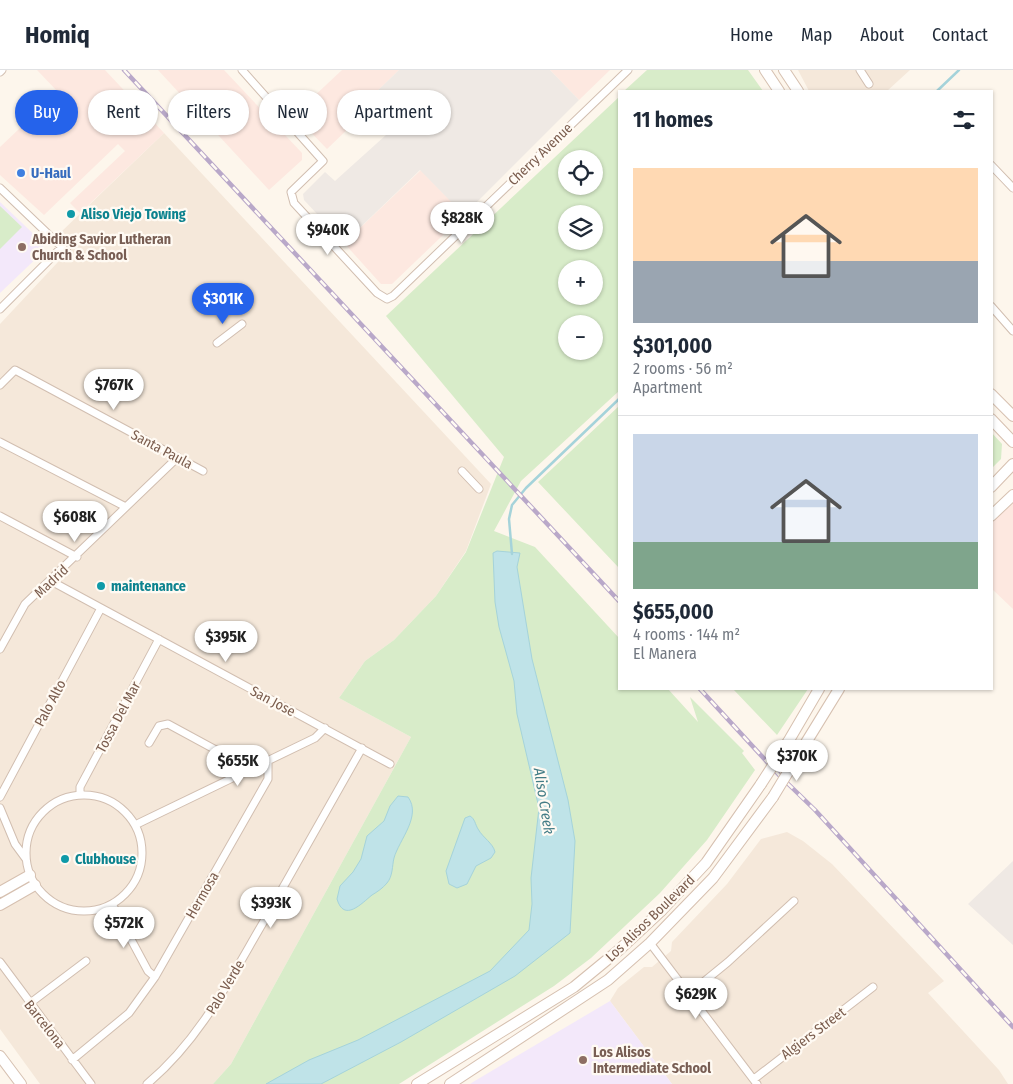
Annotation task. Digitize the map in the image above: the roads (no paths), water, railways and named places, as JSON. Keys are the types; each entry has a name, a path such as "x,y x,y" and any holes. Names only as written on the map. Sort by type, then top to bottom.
{"main road":[{"path":"765,70 778,90"},
{"path":"784,70 797,90"},
{"path":"993,396 1013,416"},
{"path":"993,421 1013,442"},
{"path":"993,485 1013,464"},
{"path":"993,514 1013,495"},
{"name":"Los Alisos Boulevard","path":"417,1084 574,987 619,950 662,910 706,863 761,784 818,690"},
{"name":"Los Alisos Boulevard","path":"450,1084 608,980 650,943 713,878 773,797 838,690"},
{"path":"0,892 32,880"},
{"path":"0,904 32,880"},
{"path":"0,1056 22,1084"}],"street":[{"name":"Cherry Avenue","path":"242,70 324,161 294,189 291,195 294,204 377,293 387,299 628,70"},
{"path":"860,70 869,84"},
{"path":"993,167 1013,188"},
{"path":"0,188 68,253"},
{"path":"0,309 62,248"},
{"path":"993,308 1013,331"},
{"path":"218,343 242,324"},
{"name":"Santa Paula","path":"0,385 15,370 204,471"},
{"path":"0,442 126,508"},
{"name":"Madrid","path":"0,649 25,604 178,457"},
{"path":"462,471 479,489"},
{"path":"0,516 77,556"},
{"name":"San Jose","path":"51,581 390,764"},
{"name":"Palo Alto","path":"0,798 101,608"},
{"name":"Tossa Del Mar","path":"80,795 80,788 159,639"},
{"path":"150,743 159,726 168,724 251,769"},
{"path":"135,825 315,738 325,728"},
{"name":"Palo Verde","path":"148,1084 161,1073 196,1035 228,984 362,748"},
{"name":"Hermosa","path":"72,1060 129,1013 155,977 268,779 268,761"},
{"path":"0,808 15,844 26,859 32,880 50,900 70,909 92,910 112,904 124,895 134,883 140,869 142,854 140,839 135,825 123,810 107,800 80,795 53,804 39,816 30,832 26,859"},
{"path":"690,993 728,962 794,901"},
{"path":"112,904 148,971 155,977"},
{"path":"650,943 756,1081"},
{"path":"29,1004 86,961"},
{"name":"Barcelona","path":"0,962 29,1004 90,1084"},
{"name":"Algiers Street","path":"756,1081 873,988"}],"water":[{"path":"497,551 520,553 517,567 532,659 568,800 575,841 570,933 515,976 401,1042 321,1084 266,1084 309,1060 358,1040 490,971 529,930 532,904 531,878 539,808 517,714 514,681 499,627 495,602 493,553"},
{"path":"398,796 408,797 412,804 412,812 408,828 394,858 389,880 382,888 358,906 353,909 344,910 337,899 340,886 353,872 361,859 367,836 384,821 390,806"},
{"path":"470,816 495,852 491,858 476,866 467,884 457,888 449,884 446,871 465,818"}],"waterway":[{"name":"Aliso Creek","path":"938,90 959,70"},
{"name":"Aliso Creek","path":"512,554 509,519 512,505 526,488 618,400"}],"railway":[{"path":"124,70 618,600"},
{"path":"701,690 780,776 815,810 1013,1027"}],"place":[{"name":"U-Haul","path":"21,173"},
{"name":"Aliso Viejo Towing","path":"71,214"},
{"name":"Abiding Savior Lutheran Church & School","path":"22,247"},
{"name":"maintenance","path":"101,586"},
{"name":"Clubhouse","path":"65,859"},
{"name":"Los Alisos Intermediate School","path":"583,1060"}]}
